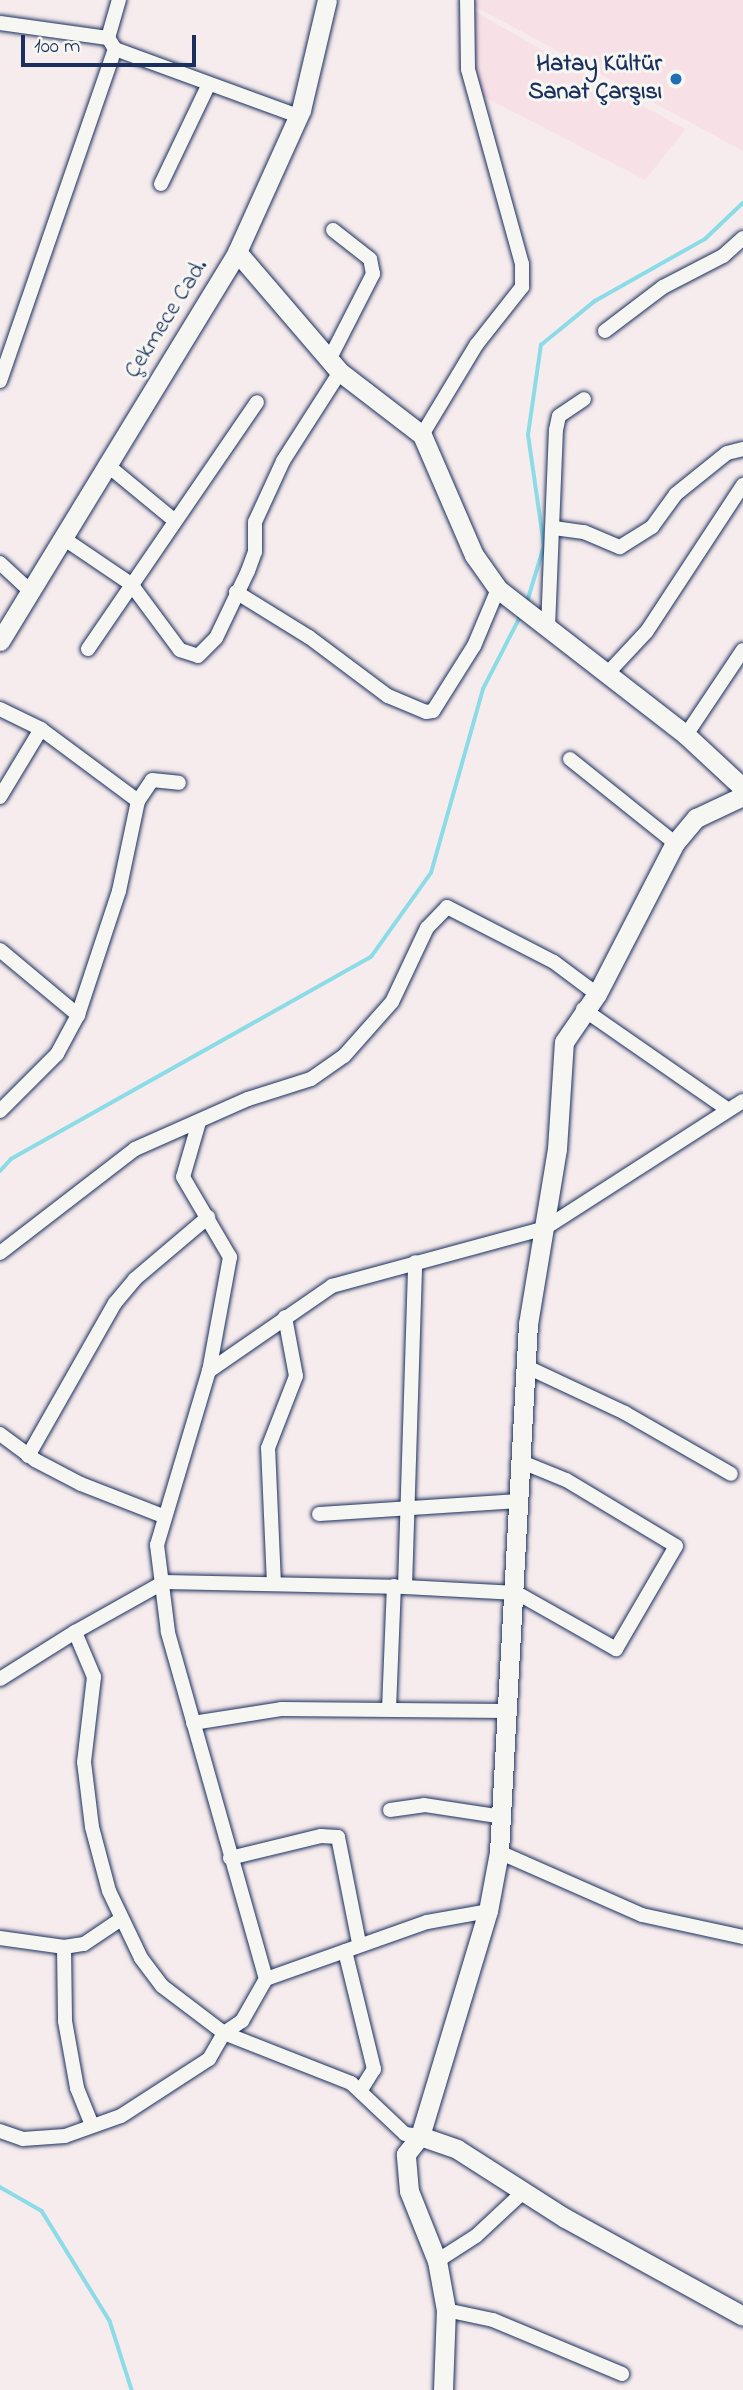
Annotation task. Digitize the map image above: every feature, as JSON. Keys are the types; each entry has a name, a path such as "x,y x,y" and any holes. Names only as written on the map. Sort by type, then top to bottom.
{"street":[{"path":"0,381 111,44 119,0"},
{"name":"Çekmece Cad.","path":"0,641 237,252 298,116 327,0"},
{"path":"422,435 477,344 522,287 522,264 472,89 467,0"},
{"path":"0,23 111,44 208,86 298,116"},
{"path":"161,184 208,86"},
{"path":"63,538 131,584 192,657 216,638 256,551 255,522 283,461 335,366 373,274 370,259 333,230"},
{"path":"605,331 663,287 723,256 743,238"},
{"path":"237,252 335,366 422,435 474,555 498,589 686,735 742,788 696,818 675,843 597,994 583,1009 565,1042 545,1228 528,1324 517,1593 497,1816 499,1852 488,1911 420,2136 406,2154 409,2192 437,2261 446,2310 443,2390"},
{"path":"548,628 559,416 584,399"},
{"path":"88,649 257,402"},
{"path":"554,528 584,532 620,547 652,527 676,494 727,453 743,449"},
{"path":"106,464 175,520"},
{"path":"606,675 647,631 743,485"},
{"path":"0,563 30,591"},
{"path":"236,593 309,637 388,696 426,712 433,710 474,646 498,589"},
{"path":"686,735 743,650"},
{"path":"0,709 41,729 138,801"},
{"path":"0,797 41,729"},
{"path":"570,759 675,843"},
{"path":"0,1111 57,1054 78,1015 119,891 138,801 152,780 179,783"},
{"path":"0,1253 97,1174 135,1149 311,1079 344,1056 393,1002 427,928 447,907 554,962 597,994"},
{"path":"0,950 78,1015"},
{"path":"583,1009 727,1109"},
{"path":"209,1371 332,1286 545,1228 743,1101"},
{"path":"198,1122 183,1177 230,1257 209,1371 163,1516 157,1545 164,1582 168,1632 266,1979"},
{"path":"29,1456 115,1303 135,1279 208,1217"},
{"path":"389,1709 405,1510 415,1262"},
{"path":"274,1584 268,1448 296,1376 285,1317"},
{"path":"527,1367 625,1413 731,1474"},
{"path":"0,1433 29,1456 81,1484 163,1516"},
{"path":"0,1679 75,1632 164,1582 399,1586 517,1593 616,1648 676,1546 566,1480 522,1462"},
{"path":"319,1514 520,1501"},
{"path":"75,1632 94,1677 84,1762 92,1827 121,1919 162,1986 224,2033 360,2091 405,2134 420,2136 457,2149 523,2192 743,2316"},
{"path":"192,1723 281,1709 507,1711"},
{"path":"390,1810 424,1805 497,1816"},
{"path":"230,1857 314,1837 338,1837 359,1943"},
{"path":"499,1852 642,1915 743,1937"},
{"path":"0,2131 23,2139 45,2138 121,2116 181,2080 209,2059 224,2033 242,2021 266,1979 345,1951 359,1943 488,1911"},
{"path":"0,1938 64,1947 84,1944 121,1919"},
{"path":"64,1947 65,2021 77,2088 92,2125"},
{"path":"345,1951 374,2069 360,2091"},
{"path":"437,2261 476,2236 523,2192"},
{"path":"446,2310 492,2320 622,2374"}],"shaded area":[{"name":"Hatay Kültür Sanat Çarşısı","path":"475,0 743,0 743,151 474,6"},
{"path":"471,9 686,129 645,180 471,90"}],"waterway":[{"path":"527,602 544,546 528,435 541,345 595,301 705,239 743,203"},
{"path":"0,1171 11,1159 371,957 431,873 483,689 521,615"},
{"path":"0,2187 42,2211 110,2321 132,2390"}],"place":[{"name":"Hatay Kültür Sanat Çarşısı","path":"676,79"}]}
